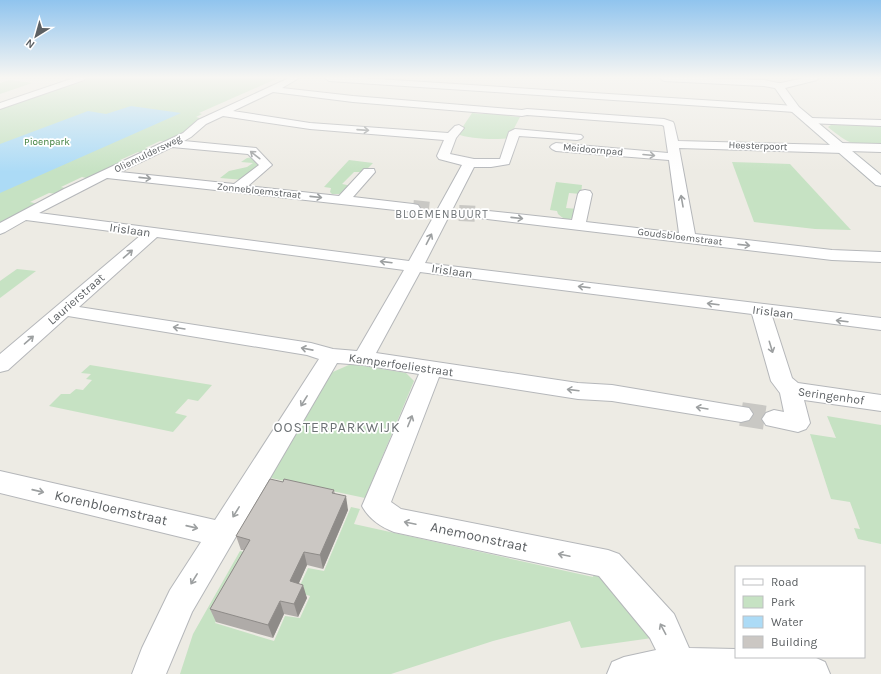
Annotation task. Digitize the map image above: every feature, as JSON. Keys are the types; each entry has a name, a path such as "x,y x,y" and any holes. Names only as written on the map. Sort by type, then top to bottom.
{"street":[{"name":"Oliemuldersweg","path":"0,229 23,215 171,143 186,135 202,122 230,109"},
{"path":"370,109 388,111"},
{"path":"486,109 664,122 670,124 688,238"},
{"path":"797,109 881,182"},
{"path":"223,113 310,126 451,137"},
{"path":"310,126 323,118"},
{"path":"811,121 881,123"},
{"path":"445,126 460,127 451,137 443,156 449,159 470,162 498,163 505,161 515,132 576,137"},
{"name":"Heesterpoort","path":"610,128 672,138 881,148"},
{"path":"171,143 252,151 266,165 237,188"},
{"name":"Meidoornpad","path":"512,143 675,160"},
{"path":"363,358 415,266 438,211 470,162"},
{"path":"343,200 369,172"},
{"name":"Zonnebloemstraat","path":"106,174 413,208"},
{"path":"578,225 585,194"},
{"path":"438,211 459,213"},
{"name":"Goudsbloemstraat","path":"479,214 832,255 881,257"},
{"name":"Irislaan","path":"23,215 153,233 881,324"},
{"name":"Laurierstraat","path":"0,365 153,233"},
{"name":"Kamperfoeliestraat","path":"63,310 311,349 331,356 363,358 431,370 578,391 612,393 740,414"},
{"path":"760,310 782,381 791,390"},
{"path":"149,674 181,600 331,356"},
{"name":"Anemoonstraat","path":"431,370 376,506 394,520 608,564 662,626 679,665"},
{"name":"Seringenhof","path":"774,419 798,423 791,390 881,403"},
{"name":"Korenbloemstraat","path":"0,482 222,534"},
{"path":"624,674 679,665 720,665 813,674"}],"green space":[{"name":"Pioenpark","path":"0,109 207,109 199,113 202,114 196,117 203,119 183,134 168,142 160,141 145,148 152,149 145,153 138,152 120,160 127,161 90,179 82,177 61,187 68,189 57,194 49,193 30,202 38,204 0,224"},
{"path":"485,111 510,114 509,116 520,117 509,138 483,139 458,134 472,113 483,114"},
{"path":"831,125 881,126 881,146 864,145 847,141 828,127"},
{"path":"254,157 262,165 244,180 220,178 229,171 247,167 253,163 241,162 247,158"},
{"path":"349,160 373,163 364,172 354,172 342,184 352,186 347,191 341,194 332,194 330,192 331,188 324,187"},
{"path":"732,162 790,164 851,230 815,229 754,222"},
{"path":"556,182 582,185 581,194 569,193 566,208 578,209 574,216 570,219 564,219 558,214 557,211 550,210"},
{"path":"17,269 36,271 0,298 0,281"},
{"path":"351,364 406,373 414,381 365,498 266,477 326,375"},
{"path":"90,365 212,385 198,401 188,399 175,413 187,416 173,432 49,406 61,394 70,394 76,389 83,390 92,380 86,379 91,374 81,373"},
{"path":"827,416 881,425 881,544 858,539 854,528 860,529 850,502 831,499 810,434 836,438"},
{"path":"351,507 360,509 354,524 593,577 595,568 652,638 581,648 570,621 493,641 391,674 180,674 193,634 240,551 253,554 215,623 274,641 285,616 300,618 310,596 297,592 308,568 324,571"}],"water":[{"path":"120,109 156,109 181,113 0,193 0,144 88,111 106,114"}],"building":[{"path":"270,479 283,482 284,479 334,490 332,493 346,496 320,555 304,552 290,581 303,585 294,604 280,601 268,625 210,609 250,540 236,536"}],"tunnel":[{"path":"413,208 432,210"},
{"path":"459,213 479,214"},
{"path":"741,414 774,419"}],"district":[{"name":"BLOEMENBUURT","path":"442,214"},
{"name":"OOSTERPARKWIJK","path":"337,427"}]}
